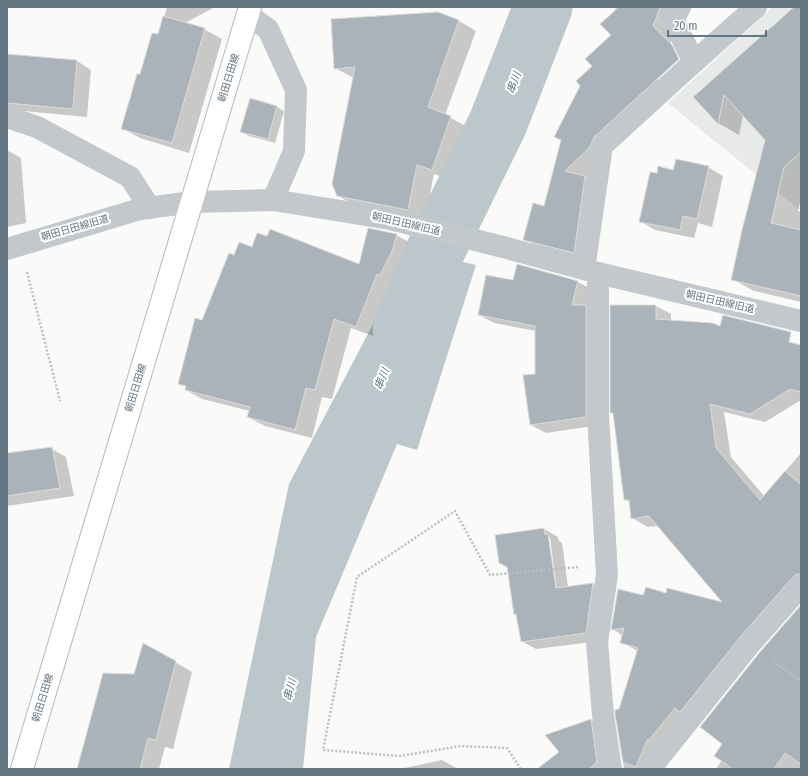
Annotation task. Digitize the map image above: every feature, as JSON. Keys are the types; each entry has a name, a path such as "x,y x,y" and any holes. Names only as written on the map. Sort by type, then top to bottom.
{"main road":[{"name":"朝田日田線","path":"22,769 249,11"}],"street":[{"path":"680,7 673,20 694,62"},
{"path":"611,769 603,715 597,642 607,575 607,564 591,271 602,146 756,7"},
{"path":"249,11 268,29 296,90 294,152 273,200"},
{"path":"7,118 37,127 130,177 150,208"},
{"name":"朝田日田線旧道","path":"14,247 140,209 192,202 273,200 390,219 591,271 801,321"},
{"path":"650,769 750,644 801,586"}],"path":[{"path":"14,247 60,401"},
{"path":"521,769 508,748 461,746 400,756 322,750 357,577 455,511 490,575 607,564"},
{"path":"750,644 801,681"}],"shaded area":[{"path":"773,7 801,7 801,211 668,103"}],"water":[{"path":"412,250 476,265 417,450 397,444 316,637 303,769 229,769 289,484"}],"building":[{"path":"619,7 660,7 653,26 672,45 679,59 594,137 589,148 565,171 585,176 574,253 523,240 533,203 544,206 561,140 554,137 580,86 576,81 592,66 585,59 611,35 600,24"},
{"path":"794,7 801,7 801,152 784,167 771,223 801,230 801,296 731,280 765,140 724,95 718,124 693,97"},
{"path":"438,12 459,20 428,107 451,116 432,170 417,165 408,210 337,196 332,184 355,67 334,69 331,19"},
{"path":"163,16 205,28 172,143 121,129 137,74 140,74 152,33 158,34"},
{"path":"7,54 77,60 73,109 7,103"},
{"path":"250,98 277,106 268,139 240,132"},
{"path":"676,159 709,166 697,219 683,216 680,230 639,222 650,172 657,173 658,166 673,170"},
{"path":"368,228 397,234 392,251 380,275 377,274 356,327 334,319 315,390 306,388 295,430 247,417 250,407 185,390 186,386 178,384 195,318 202,320 229,253 234,255 239,242 252,247 257,233 267,236 270,229 359,264"},
{"path":"517,264 578,281 572,305 586,305 586,417 530,425 523,375 535,374 535,326 478,315 486,275 513,280"},
{"path":"610,305 656,305 656,319 712,323 720,326 723,315 791,332 789,342 801,345 801,392 790,389 750,414 710,404 716,448 760,500 785,471 801,485 801,574 797,574 792,578 741,636 680,712 675,708 649,740 647,740 636,767 623,762 615,714 615,710 619,709 638,648 620,643 624,628 611,630 618,589 643,595 646,587 666,593 667,588 722,602 649,516 631,519 629,500 624,500 613,413 610,413"},
{"path":"52,447 60,488 7,496 7,453"},
{"path":"544,528 545,535 548,534 556,588 593,583 586,633 521,642 516,614 514,615 507,567 499,563 495,535"},
{"path":"801,605 801,764 785,753 774,769 733,769 714,756 722,744 700,727 760,652"},
{"path":"143,643 176,661 156,740 148,738 140,769 77,769 103,673 134,674"},
{"path":"591,719 597,762 589,769 537,769 559,752 545,735"}],"waterway":[{"name":"串川","path":"402,330 430,262 498,123 543,7"}]}
